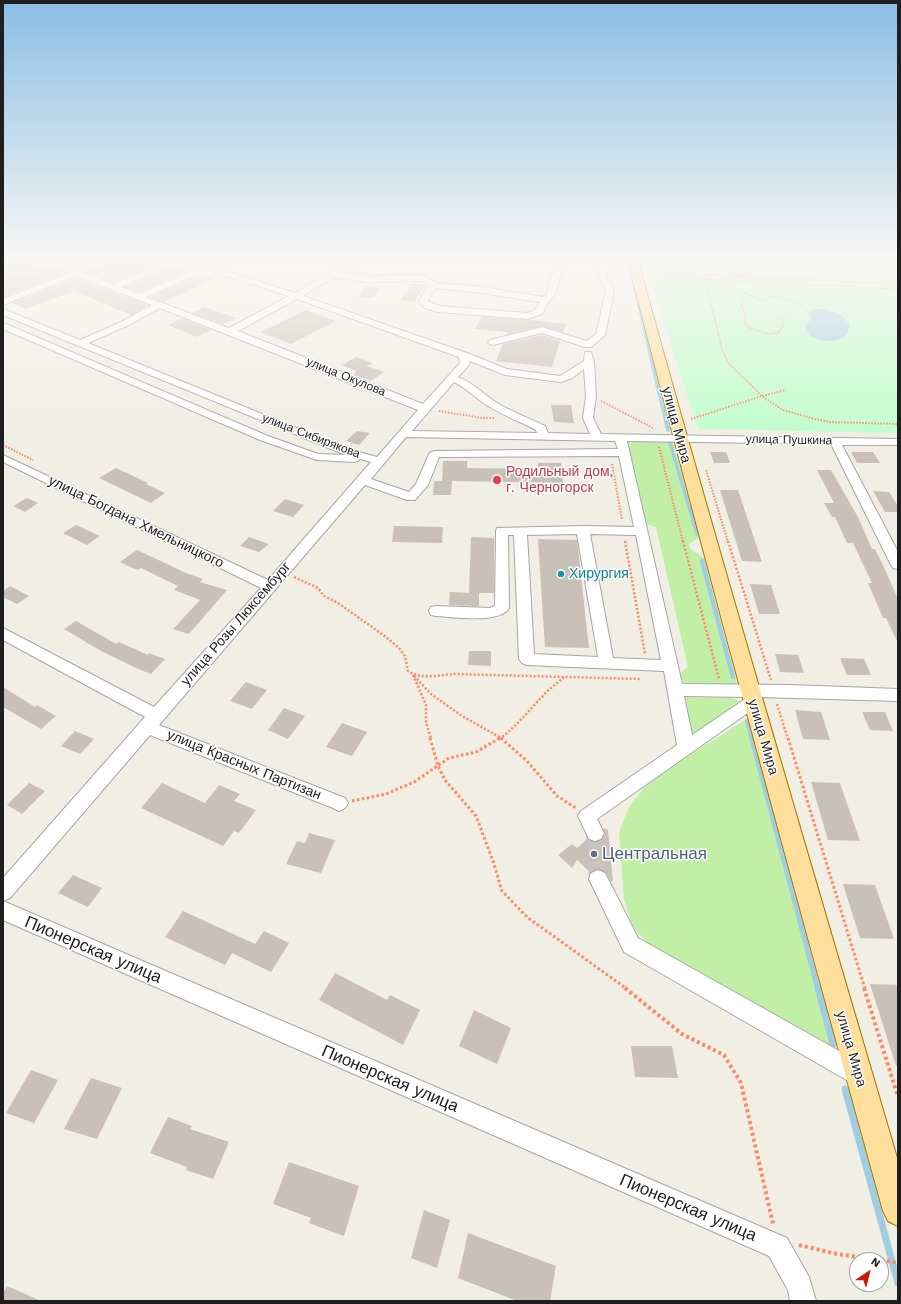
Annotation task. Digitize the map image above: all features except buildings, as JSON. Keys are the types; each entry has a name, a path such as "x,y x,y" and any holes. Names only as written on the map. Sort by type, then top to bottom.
{"main road":[{"name":"улица Мира","path":"649,322 751,696 898,1211"}],"street":[{"name":"улица Сибирякова","path":"29,322 81,342 344,451 379,461"},
{"path":"81,342 128,322"},
{"name":"улица Окулова","path":"205,322 424,408"},
{"path":"230,331 247,322"},
{"path":"370,322 464,355 505,372 562,379 589,362"},
{"path":"588,346 600,335 603,322"},
{"name":"улица Сибирякова","path":"3,326 264,438 317,457 379,461"},
{"path":"493,342 542,330 567,337 588,346"},
{"path":"588,346 591,396 588,418 597,437"},
{"name":"улица Розы Люксембург","path":"3,892 280,573 403,434 424,408 465,363 464,355"},
{"path":"452,378 467,384 478,395 495,406 519,419 541,428 543,436"},
{"name":"улица Пушкина","path":"403,434 898,442"},
{"path":"620,437 670,666 686,748"},
{"path":"835,441 898,565"},
{"path":"362,480 411,497 422,485 435,454 624,452"},
{"name":"улица Богдана Хмельницкого","path":"3,458 269,586"},
{"path":"583,530 607,664"},
{"path":"436,612 492,613 502,608 502,531 641,531"},
{"path":"520,531 527,659 670,666"},
{"name":"улица Красных Партизан","path":"3,633 152,721 339,803"},
{"path":"675,690 722,691 751,696 774,691 898,695"},
{"path":"595,833 587,816 686,748 751,696"},
{"path":"598,879 631,945 858,1074"},
{"name":"Пионерская улица","path":"3,910 778,1247"},
{"path":"778,1247 800,1286 803,1301"}],"path":[{"path":"715,322 722,350 729,364 762,396 783,410 830,422 898,424"},
{"path":"745,322 749,328 769,334 778,333 784,326 784,322"},
{"path":"691,419 762,396 786,390"},
{"path":"591,396 651,426 655,432"},
{"path":"424,408 482,418 519,419"},
{"path":"658,443 722,691"},
{"path":"412,674 428,676 468,674 564,678 650,678 610,453"},
{"path":"704,467 898,1097"},
{"path":"280,573 298,578 318,588 324,596 338,603 386,637 399,648 405,656 408,671 431,694 462,716 501,738 527,762 557,796 587,816"},
{"path":"412,674 426,705 426,722 438,766 445,780 476,816 493,861 502,891 527,918 618,982 682,1034 724,1055 740,1083 778,1247 797,1245 849,1256"},
{"path":"339,803 386,794 414,782 450,758 476,752 501,738 534,707 552,686 564,678"}],"green space":[{"path":"664,322 898,322 898,433 698,429"},
{"path":"636,441 673,442 700,537 689,544 691,549 704,558 737,684 688,685 677,676 688,667 656,527 645,524 628,445"},
{"path":"730,697 739,701 727,714 692,736 684,698"},
{"path":"747,719 836,1050 653,949 633,927 624,900 619,832 629,807 644,788 670,767"}],"water":[{"path":"809,322 847,322 849,324 848,331 845,336 841,339 828,341 810,336 805,326"}],"waterway":[{"path":"642,322 657,385"},
{"path":"657,384 668,430"},
{"path":"670,443 697,534"},
{"path":"702,561 733,677"},
{"path":"747,721 752,739"},
{"path":"752,738 818,989"},
{"path":"818,988 833,1044"},
{"path":"845,1089 898,1283"}],"tunnel":[{"path":"595,833 598,879"}],"place":[{"name":"Родильный дом, г. Черногорск","path":"497,480"},
{"name":"Хирургия","path":"561,574"},
{"name":"Центральная","path":"594,854"}]}
